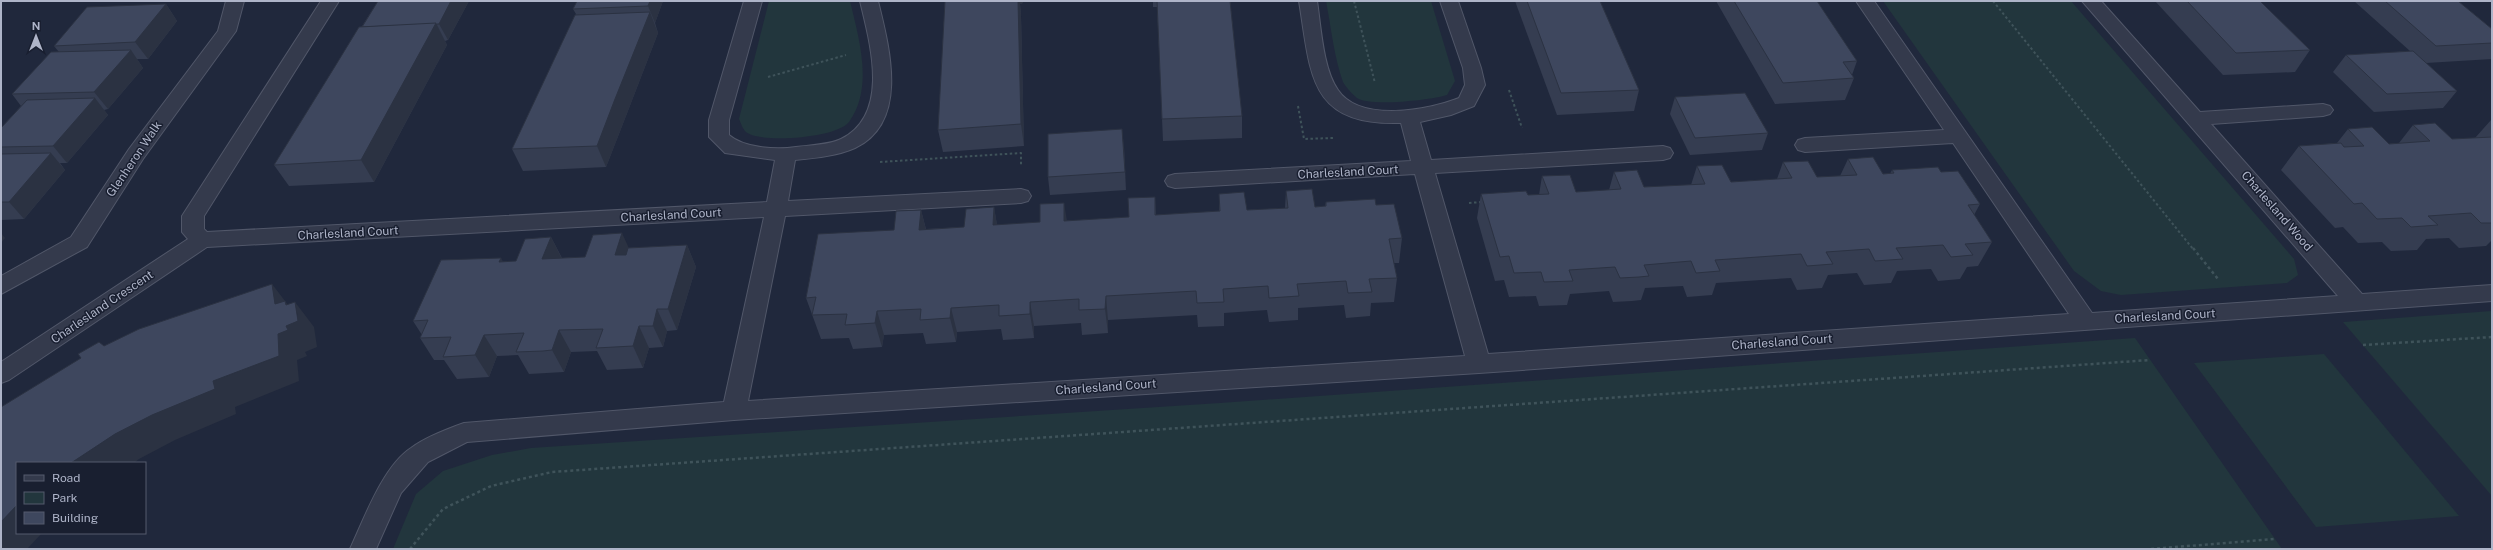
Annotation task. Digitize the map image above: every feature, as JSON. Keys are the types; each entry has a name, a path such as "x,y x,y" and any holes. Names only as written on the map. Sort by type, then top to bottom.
{"street":[{"name":"Glenheron Walk","path":"1,286 79,242 136,154 227,31 235,1"},
{"path":"202,240 193,232 193,216 330,1"},
{"path":"753,1 720,120 719,137 732,148 786,155 848,143 869,127 879,107 882,52 869,1"},
{"path":"1308,1 1323,78 1328,92 1344,108 1383,116 1409,116 1441,112 1467,102 1475,85 1449,1"},
{"path":"1865,1 2085,320"},
{"name":"Charlesland Wood","path":"2091,1 2358,304"},
{"path":"2196,119 2323,110"},
{"path":"1409,116 1436,205 1479,364"},
{"path":"1805,145 1959,136"},
{"name":"Charlesland Court","path":"1175,181 1663,153"},
{"path":"734,411 786,155"},
{"name":"Charlesland Court","path":"202,240 1021,196"},
{"name":"Charlesland Crescent","path":"1,374 202,240"},
{"path":"2245,312 2492,293"},
{"name":"Charlesland Court","path":"363,549 391,487 419,455 464,433 734,411 1479,364 2085,320 2245,312"}],"path":[{"path":"1354,1 1383,116"},
{"path":"1993,1 2245,312"},
{"path":"763,78 852,53"},
{"path":"1436,205 1485,202"},
{"path":"2364,345 2492,337"},
{"path":"410,549 442,509 491,486 552,472 2150,360"},
{"path":"2151,549 2275,539"}],"green space":[{"path":"769,1 850,1 860,47 863,78 857,108 849,122 842,128 799,138 767,138 754,136 746,132 744,129 739,119"},
{"path":"1326,1 1431,1 1455,81 1447,95 1401,102 1374,102 1364,101 1357,98 1343,82 1335,52"},
{"path":"1883,1 2071,1 2294,259 2298,275 2287,283 2121,295 2101,291 2074,271"},
{"path":"2492,311 2492,496 2343,322"},
{"path":"2135,338 2282,549 393,549 416,494 443,471 492,455 531,448 1220,403"},
{"path":"2324,354 2459,516 2316,527 2194,363"}],"building":[{"path":"378,1 451,1 439,24 362,27"},
{"path":"577,1 650,1 648,6 573,9"},
{"path":"945,1 1018,1 1021,124 938,130"},
{"path":"1157,1 1230,1 1242,116 1162,119"},
{"path":"1527,1 1600,1 1639,90 1561,93"},
{"path":"1734,1 1817,1 1857,61 1843,62 1854,78 1783,83"},
{"path":"2187,1 2260,1 2310,50 2236,53"},
{"path":"2385,1 2458,1 2492,29 2492,43 2436,46"},
{"path":"166,4 135,42 54,46 87,7"},
{"path":"650,12 597,146 512,149 575,15"},
{"path":"436,23 361,160 274,165 359,27"},
{"path":"131,50 94,92 12,94 51,52"},
{"path":"2413,51 2457,91 2387,94 2346,55"},
{"path":"1745,93 1768,133 1695,138 1675,97"},
{"path":"95,98 53,146 1,147 1,128 27,100"},
{"path":"2435,123 2452,139 2492,137 2492,223 2481,223 2471,213 2428,216 2438,225 2411,227 2402,218 2377,219 2362,203 2354,204 2299,146 2341,143 2344,147 2364,146 2348,129 2372,127 2389,144 2430,141 2413,125"},
{"path":"1122,129 1125,172 1048,177 1048,134"},
{"path":"51,153 9,202 1,202 1,154"},
{"path":"1873,157 1883,174 1894,173 1892,170 1938,167 1941,172 1958,171 1980,204 1968,205 1992,242 1965,244 1973,255 1951,257 1943,245 1896,248 1903,259 1875,261 1869,249 1826,252 1833,264 1807,266 1801,254 1715,260 1720,271 1696,273 1691,261 1644,265 1649,276 1639,277 1620,278 1615,267 1569,270 1573,281 1544,282 1541,272 1514,273 1509,256 1500,257 1481,194 1526,191 1528,195 1549,194 1542,176 1570,175 1576,192 1621,189 1614,172 1637,170 1644,187 1705,184 1697,166 1722,165 1731,182 1792,178 1783,162 1808,161 1817,177 1857,175 1848,159"},
{"path":"1312,189 1315,207 1326,206 1326,202 1375,199 1376,205 1394,204 1402,238 1389,239 1397,278 1369,279 1372,292 1348,293 1346,281 1297,284 1299,296 1269,298 1268,286 1223,289 1224,302 1197,303 1196,291 1106,296 1105,309 1079,310 1079,299 1030,302 1030,314 999,316 999,305 951,308 950,318 920,320 921,309 877,311 875,323 845,325 847,314 812,315 816,297 806,298 818,234 894,230 896,211 921,210 919,230 964,227 966,209 994,207 993,225 1040,222 1040,204 1064,203 1064,221 1129,217 1128,198 1155,197 1155,215 1220,211 1219,194 1244,192 1247,210 1288,208 1286,191"},
{"path":"622,233 615,255 626,255 628,248 687,245 668,309 657,309 653,326 639,326 633,346 596,348 603,329 559,330 552,350 516,352 524,333 484,335 475,355 443,357 451,337 420,338 428,320 413,321 441,260 501,258 499,262 516,261 525,239 551,237 542,259 585,257 593,235"},
{"path":"272,284 275,304 285,301 286,305 295,302 298,321 286,326 288,330 278,334 279,356 213,381 215,389 152,415 115,434 73,462 16,462 16,506 1,522 1,407 81,358 78,354 99,342 104,346 139,329"}]}
